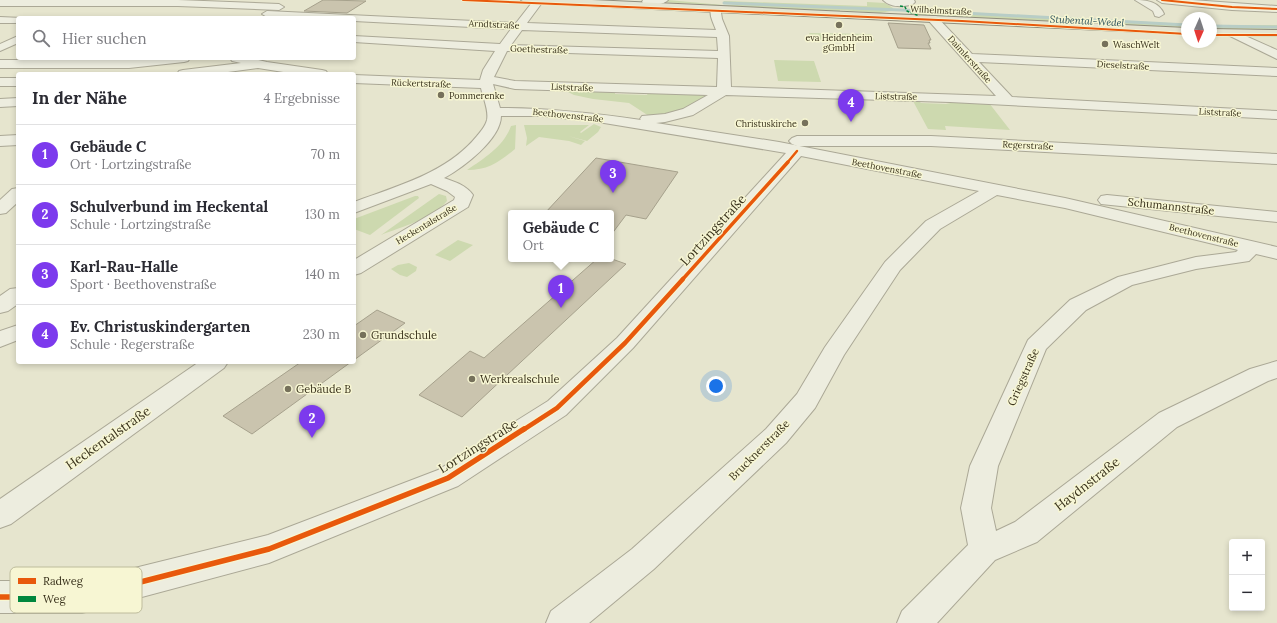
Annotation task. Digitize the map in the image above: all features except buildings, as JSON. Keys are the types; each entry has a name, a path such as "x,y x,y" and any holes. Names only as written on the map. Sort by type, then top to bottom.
{"main road":[{"name":"Wilhelmstraße","path":"526,0 711,8 902,8 932,18 1181,32"},
{"path":"617,0 711,8"},
{"path":"1217,32 1277,33"}],"street":[{"path":"356,207 430,178 465,157 481,142 494,120 494,112 488,86 492,66 539,0"},
{"path":"647,2 663,0"},
{"path":"888,0 902,8"},
{"path":"1140,0 1157,9 1159,14"},
{"path":"1162,0 1232,7 1277,9"},
{"path":"0,12 74,13 99,1"},
{"path":"0,3 99,1 191,2 279,7"},
{"path":"165,13 191,2"},
{"path":"262,16 289,2"},
{"path":"532,10 574,2"},
{"path":"624,122 665,118 688,112 724,91 724,54 722,34 715,13 711,8"},
{"name":"Daimlerstraße","path":"932,18 1007,100"},
{"path":"0,20 16,20"},
{"name":"Arndtstraße","path":"356,20 722,34"},
{"path":"1232,33 1277,55"},
{"path":"0,38 16,39"},
{"name":"Goethestraße","path":"356,39 504,48 724,54"},
{"path":"0,48 16,40"},
{"name":"Dieselstraße","path":"970,58 1277,72"},
{"path":"0,64 129,64 166,60"},
{"path":"243,60 257,64 309,72"},
{"path":"201,72 238,68 257,64"},
{"name":"Rückertstraße","path":"356,78 376,81 488,86"},
{"path":"0,82 16,82"},
{"name":"Liststraße","path":"488,86 504,87 515,85 1007,100 1277,115"},
{"path":"0,103 16,102"},
{"name":"Beethovenstraße","path":"494,112 542,112 592,117 788,149 1065,202 1277,253"},
{"name":"Regerstraße","path":"788,149 797,141 931,141 1277,160"},
{"name":"Lortzingstraße","path":"142,582 269,549 448,478 557,408 625,343 788,149"},
{"name":"Heckentalstraße","path":"356,268 462,203 464,195 453,187 430,178"},
{"name":"Brucknerstraße","path":"563,623 643,559 776,436 806,401 833,353 892,266 933,225 995,189"},
{"path":"0,209 16,195"},
{"name":"Schumannstraße","path":"1065,202 1094,199 1277,217"},
{"name":"Griegstraße","path":"984,550 976,508 984,466 1036,345 1078,305 1125,281 1196,263 1242,257 1252,247"},
{"path":"0,306 16,295"},
{"path":"0,339 16,333"},
{"name":"Heckentalstraße","path":"0,515 213,364"},
{"name":"Haydnstraße","path":"914,623 984,550 1026,532 1168,420 1259,375 1277,368"}],"green space":[{"path":"668,0 723,5 757,5 723,3 724,1 867,6 867,2 885,3 893,8 891,11 880,13 840,10 840,12 661,2"},
{"path":"907,9 1181,24 1181,29 919,15"},
{"path":"1217,25 1277,25 1277,31 1217,30"},
{"path":"809,33 871,34 875,41 812,40"},
{"path":"774,60 814,61 821,82 778,81"},
{"path":"564,90 647,95 648,93 704,94 706,97 696,106 652,118 629,103 593,99 574,95"},
{"path":"913,101 919,101 921,103 946,104 955,102 989,103 1010,130 945,126 946,130 928,129"},
{"path":"594,124 601,127 598,132 587,141 568,136 585,141 581,145 569,141 539,137 526,146 527,138 524,125 589,125 580,132 581,133"},
{"path":"516,125 515,149 504,158 488,167 467,170 499,146 504,140 511,126"},
{"path":"439,194 446,196 447,201 433,213 416,222 381,235"},
{"path":"415,196 418,196 419,198 370,235 356,230 356,218"},
{"path":"458,240 473,245 450,261 435,255"},
{"path":"409,263 417,267 416,271 407,277 400,275 391,269 398,265"}],"waterway":[{"name":"Stubental-Wedel","path":"724,3 926,11 1181,25"},
{"name":"Stubental-Wedel","path":"1217,26 1277,27"}],"marked path":[{"path":"900,6 905,7 907,11 919,16"}],"cycle path":[{"path":"463,0 962,21 1181,34"},
{"path":"1162,0 1232,7 1277,9"},
{"path":"1217,35 1277,35"},
{"path":"142,582 269,549 448,478 557,408 625,343 797,151"},
{"path":"0,597 10,597"}],"place":[{"name":"eva Heidenheim gGmbH","path":"839,25"},
{"name":"WaschWelt","path":"1105,44"},
{"name":"Pommerenke","path":"441,95"},
{"name":"Ev. Christuskindergarten","path":"851,122"},
{"name":"Christuskirche","path":"805,123"},
{"name":"Karl-Rau-Halle","path":"613,193"},
{"name":"Gebäude C","path":"561,308"},
{"name":"Grundschule","path":"363,335"},
{"name":"Werkrealschule","path":"472,379"},
{"name":"Gebäude B","path":"288,389"},
{"name":"Schulverbund im Heckental","path":"312,438"}]}
